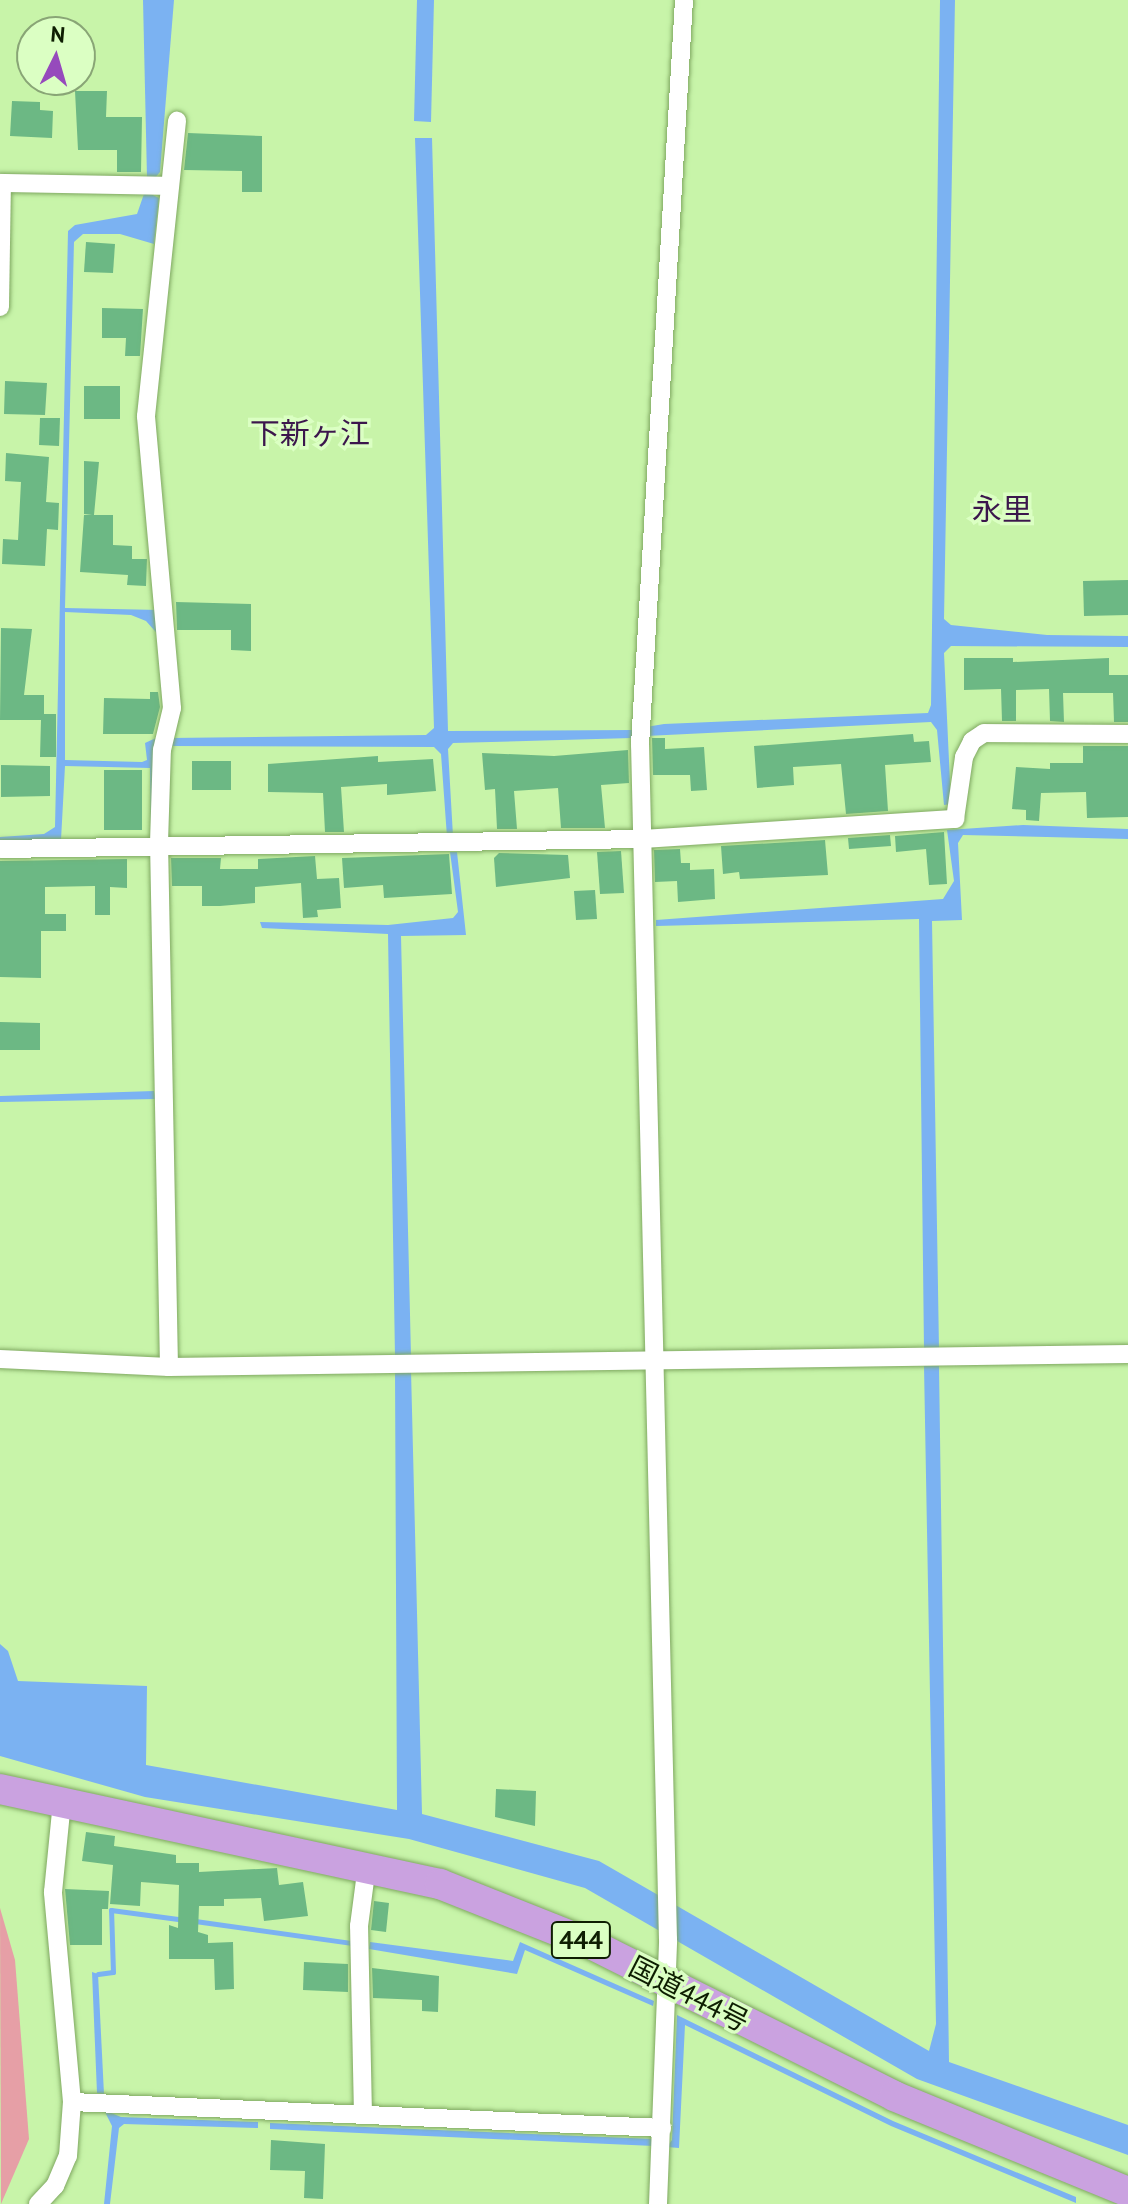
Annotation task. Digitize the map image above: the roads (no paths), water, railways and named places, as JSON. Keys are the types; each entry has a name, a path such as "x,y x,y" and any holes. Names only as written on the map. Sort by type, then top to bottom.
{"highway":[{"name":"国道444号","path":"0,1789 367,1865 519,1913 668,1983 894,2096 1128,2192"}],"street":[{"path":"658,2204 668,1940 641,704 684,0"},
{"path":"169,1367 159,843 162,750 172,708 146,416 167,186 177,121"},
{"path":"0,307 1,183 167,186"},
{"path":"0,849 159,843 256,847 644,839 955,819 964,757 972,741 984,733 1128,734"},
{"path":"0,1359 169,1367 1128,1354"},
{"path":"38,2204 55,2186 68,2156 72,2102 53,1892 62,1802"},
{"path":"363,2115 359,1926 367,1865"},
{"path":"72,2102 662,2128"}],"water":[{"path":"143,0 174,0 160,172 155,178 147,178"},
{"path":"417,0 434,0 431,122 414,121"},
{"path":"940,0 955,0 944,619 951,625 1047,635 1128,636 1128,647 951,646 944,653 951,804 944,805 937,730 931,722 646,736 646,727 664,724 928,713 931,705"},
{"path":"415,138 432,138 448,731 634,730 632,738 453,743 448,749 453,836 447,837 441,754 434,747 169,746 170,738 426,735 434,728"},
{"path":"145,191 159,198 154,244 120,234 83,234 74,242 65,608 160,610 162,639 146,621 131,615 65,612 65,760 142,762 147,760 145,743 158,737 151,834 150,768 65,766 61,840 0,843 0,837 44,834 55,827 68,231 75,225 137,214"},
{"path":"1023,825 1128,829 1128,839 963,835 958,843 962,920 932,921 939,1349 924,1350 919,919 656,926 656,920 943,899 954,881 947,830"},
{"path":"450,852 457,852 466,935 401,936 411,1356 395,1357 388,934 262,928 260,922 388,925 453,918 458,912"},
{"path":"154,1091 156,1099 0,1102 0,1096"},
{"path":"924,1366 939,1366 949,2062 1128,2125 1128,2155 917,2079 585,1888 409,1839 145,1797 0,1756 0,1644 8,1651 18,1681 147,1686 146,1765 397,1810 395,1371 411,1370 422,1814 599,1861 929,2051 936,2024"},
{"path":"370,1942 513,1961 520,1942 654,2001 653,2006 525,1950 517,1974 369,1949"},
{"path":"92,1972 98,1974 104,2094 97,2093"},
{"path":"677,2015 893,2121 1076,2197 1076,2203 891,2126 685,2025 679,2148 667,2147 672,2140"},
{"path":"104,2110 121,2117 258,2122 258,2128 124,2124 119,2128 110,2204 104,2204 112,2126"},
{"path":"270,2123 654,2139 654,2146 270,2129"}],"waterway":[{"path":"98,1974 113,1972 111,1910 185,1920"},
{"path":"195,1921 352,1943"}],"district":[{"name":"下新ヶ江","path":"310,433"},
{"name":"永里","path":"1002,509"}]}
